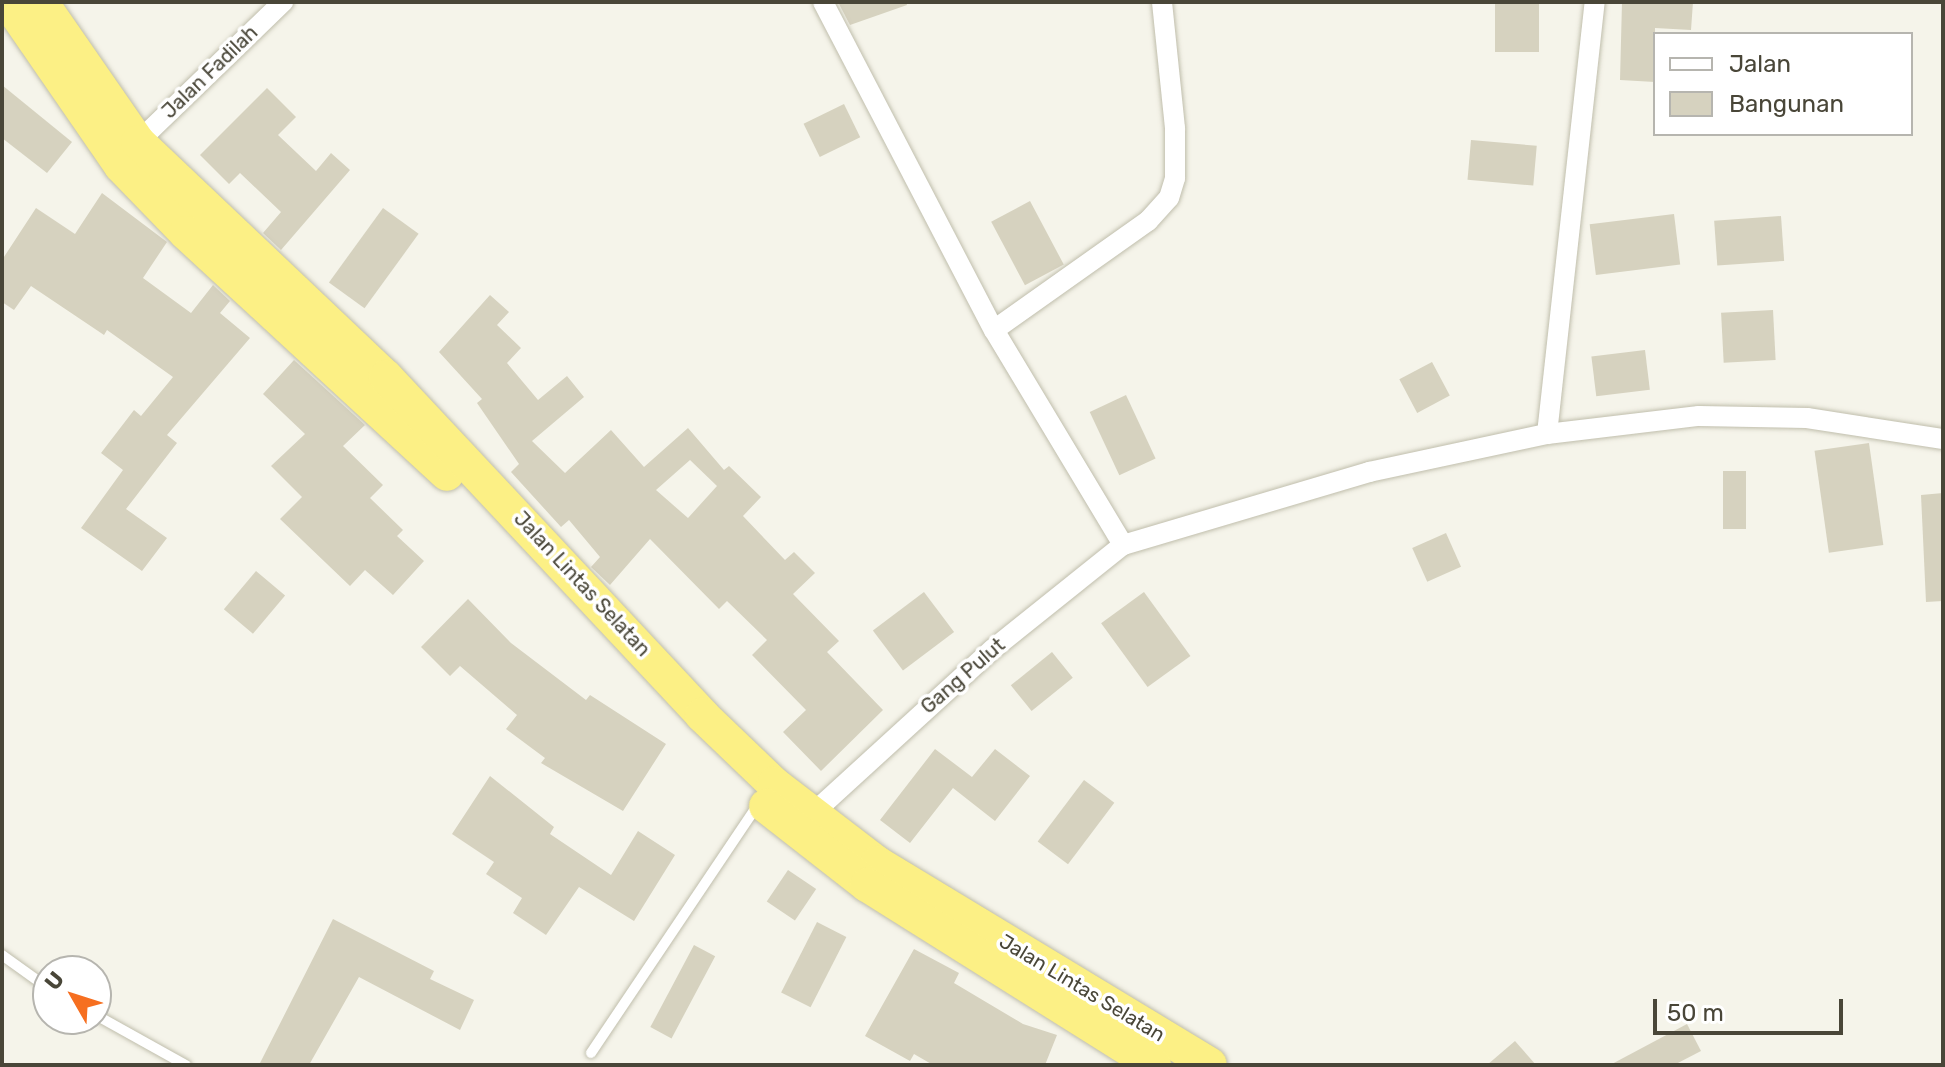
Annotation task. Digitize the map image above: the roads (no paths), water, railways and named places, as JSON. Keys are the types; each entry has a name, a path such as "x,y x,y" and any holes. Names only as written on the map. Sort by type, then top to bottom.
{"highway":[{"name":"Jalan Lintas Selatan","path":"8,2 121,166 186,233 437,447 760,801 867,885 1210,1065"},
{"name":"Jalan Lintas Selatan","path":"41,2 138,142 702,715 811,815 1004,956 1138,1061"}],"street":[{"name":"Jalan Fadilah","path":"138,142 283,2"},
{"path":"823,2 994,330 1123,545 1369,472 1547,434 1699,416 1807,418 1943,439"},
{"path":"994,330 1148,221 1169,198 1175,178 1175,128 1162,2"},
{"path":"1547,434 1595,2"},
{"name":"Gang Pulut","path":"811,815 993,649 1123,545"}],"lane":[{"path":"591,1053 760,801"},
{"path":"2,955 32,977"},
{"path":"112,1024 186,1065"}]}
